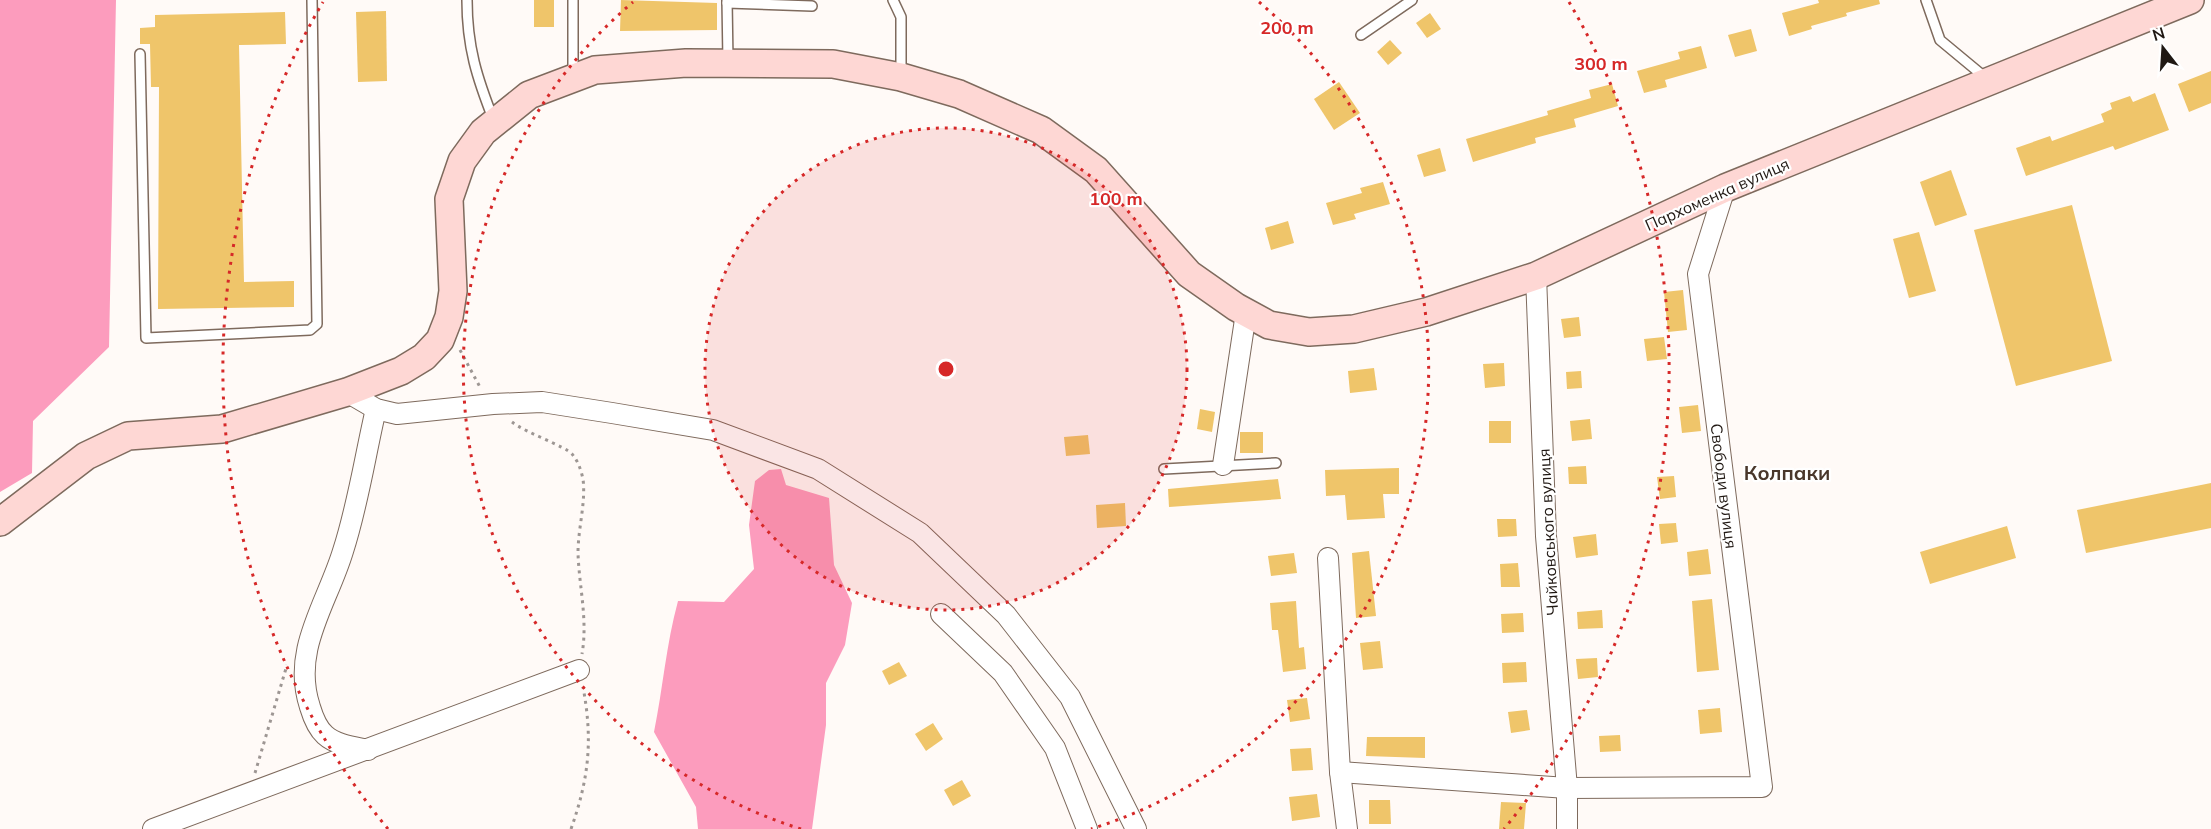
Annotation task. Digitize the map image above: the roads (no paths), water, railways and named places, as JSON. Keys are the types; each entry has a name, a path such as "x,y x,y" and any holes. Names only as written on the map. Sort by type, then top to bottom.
{"main road":[{"name":"Пархоменка вулиця","path":"0,522 86,456 128,436 222,429 347,392 401,370 424,357 440,340 449,316 453,291 449,199 462,161 483,132 529,95 595,70 686,63 833,64 901,77 959,94 1041,130 1096,170 1189,274 1241,310 1269,325 1309,332 1354,329 1426,312 1536,276 1725,188 2190,0"}],"street":[{"name":"Свободи вулиця","path":"1567,788 1762,788 1698,273 1725,188"},
{"name":"Чайковського вулиця","path":"1536,276 1546,536 1567,788 1568,829"},
{"path":"1222,465 1241,310"},
{"path":"347,392 376,409 396,414 493,404 542,402 712,430 819,469 920,533 1006,615 1070,697 1136,829"},
{"path":"368,750 338,743 324,735 314,720 305,693 303,669 317,615 343,551 376,409"},
{"path":"1328,558 1340,772 1347,829"},
{"path":"941,614 1003,673 1055,748 1087,829"},
{"path":"153,829 579,670"},
{"path":"1340,772 1567,788"}],"lane":[{"path":"140,54 146,338 310,330 317,324 312,0"},
{"path":"467,0 467,32 474,68 495,123"},
{"path":"573,0 573,79"},
{"path":"893,0 901,17 901,77"},
{"path":"1361,35 1412,0"},
{"path":"1926,0 1940,40 1989,80"},
{"path":"729,63 727,2 812,6"},
{"path":"1164,470 1276,463"}],"district":[{"name":"Колпаки","path":"1787,473"}]}
